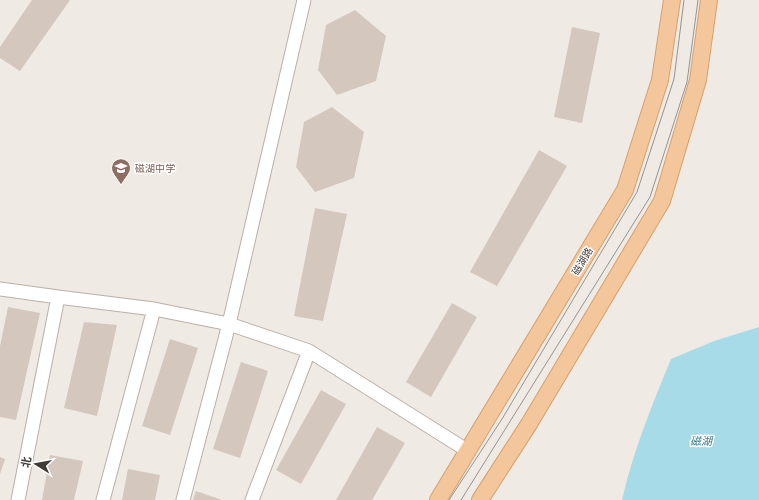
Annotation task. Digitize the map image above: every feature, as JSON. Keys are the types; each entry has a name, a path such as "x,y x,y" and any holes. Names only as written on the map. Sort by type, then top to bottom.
{"main road":[{"name":"磁湖路","path":"438,500 625,190 660,80 672,0"},
{"path":"480,500 529,424 662,200 698,80 709,0"}],"street":[{"path":"183,500 229,324 304,0"},
{"path":"0,289 154,309 229,324 309,351 468,451"},
{"path":"18,500 58,297"},
{"path":"103,500 154,309"},
{"path":"252,500 309,351"}],"water":[{"name":"磁湖","path":"759,327 759,500 622,500 637,446 671,359 714,341"}],"building":[{"path":"32,0 70,0 20,71 0,58 0,47"},
{"path":"355,10 386,36 376,81 337,95 318,70 326,25"},
{"path":"572,27 600,33 582,123 554,117"},
{"path":"332,107 364,132 354,178 315,192 296,167 304,122"},
{"path":"539,150 567,166 497,286 470,272"},
{"path":"315,208 347,214 323,321 294,316"},
{"path":"452,303 477,317 431,397 406,382"},
{"path":"8,307 40,313 16,420 0,417 0,346"},
{"path":"84,322 117,325 97,416 64,408"},
{"path":"170,339 198,348 170,435 142,426"},
{"path":"241,362 268,371 240,458 213,449"},
{"path":"321,390 346,404 301,484 276,470"},
{"path":"377,427 405,443 372,500 336,500"},
{"path":"50,455 83,461 74,500 42,500"},
{"path":"0,457 5,459 0,474"},
{"path":"128,469 160,475 155,500 122,500"},
{"path":"196,491 222,500 193,500"}],"tram line":[{"path":"449,500 502,419 637,192 674,79 684,0"},
{"path":"461,500 650,197 687,82 698,0"}],"place":[{"name":"磁湖中学","path":"121,185"}]}
